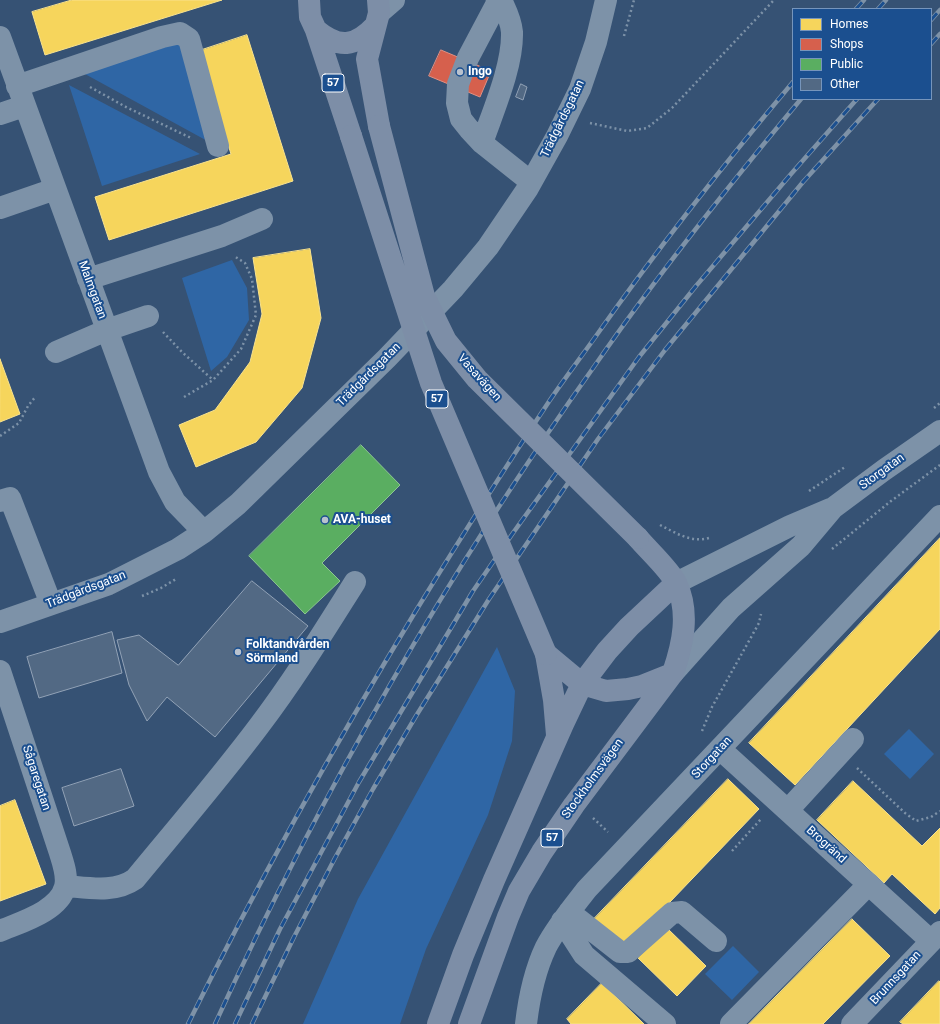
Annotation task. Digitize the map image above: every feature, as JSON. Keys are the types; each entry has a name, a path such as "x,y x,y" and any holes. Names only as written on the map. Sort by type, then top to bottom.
{"main road":[{"name":"57","path":"309,0 310,17 316,30 431,383 546,654 554,700 557,737"},
{"name":"Vasavägen","path":"316,30 327,39 334,42 348,43 366,36 381,10"},
{"name":"Vasavägen","path":"381,10 367,58 379,126 424,296 446,341 477,379 638,538 676,582 683,605 684,632 680,654 673,673"},
{"path":"673,673 650,683 628,689 606,691 582,684 607,651 628,627 676,582"},
{"name":"57","path":"438,1024 463,956 491,887 582,684 546,654"},
{"name":"Stockholmsvägen","path":"469,1024 519,891 542,852 574,805 673,673"}],"street":[{"path":"497,0 496,5 468,58 456,91 457,103 461,119 482,143 531,182"},
{"path":"482,143 504,79 510,53 512,32 509,17 501,0"},
{"name":"Trädgårdsgatan","path":"0,622 109,584 178,549 204,532 238,504 388,358 453,289 488,247 531,182 557,136 580,89 596,42 606,0"},
{"path":"0,114 21,96 64,71 162,37 180,33 189,39 218,146"},
{"name":"Malmgatan","path":"0,37 159,472 176,502 204,532"},
{"path":"0,208 55,189"},
{"path":"88,279 222,236 262,218"},
{"path":"56,352 107,330 148,316"},
{"name":"Storgatan","path":"673,673 731,608 801,546 833,508 884,470 937,438"},
{"path":"0,501 10,498 51,604"},
{"name":"Storgatan","path":"676,582 790,526 833,508"},
{"name":"Storgatan","path":"526,1024 528,1002 546,947 566,916 587,889 940,516"},
{"path":"0,931 37,915 52,906 61,896 66,886 98,889 118,887 135,879 259,726 302,666 355,582"},
{"name":"Sågaregatan","path":"0,671 60,853 66,876 66,886"},
{"path":"783,805 847,746"},
{"name":"Brogränd","path":"720,749 870,884 936,936"},
{"path":"731,1024 870,884"},
{"path":"566,916 620,952 628,952 672,913 682,912 716,941"},
{"path":"566,916 584,955 665,1024"},
{"name":"Brunnsgatan","path":"852,1024 936,936"}],"path":[{"path":"590,123 627,131 647,128 672,108 774,0"},
{"path":"64,71 77,80 126,107 213,149 218,146"},
{"path":"184,397 213,380 241,349 256,315 252,279 245,263 228,252 222,236"},
{"path":"148,316 182,352 213,380"},
{"path":"0,436 18,423 36,396"},
{"path":"932,409 940,403"},
{"path":"832,549 891,501 940,465"},
{"path":"804,494 847,466"},
{"path":"660,525 685,538 702,540 710,538"},
{"path":"720,749 702,732 712,707 742,656 759,622 762,609 757,614"},
{"path":"847,746 900,808 916,821 931,817 940,811"},
{"path":"732,851 783,805"}],"shaded area":[{"path":"171,43 182,46 211,143 85,74"},
{"path":"69,85 200,154 102,186"},
{"path":"232,260 247,288 249,320 227,357 211,371 182,278"},
{"path":"497,647 515,691 512,741 488,815 426,949 400,1024 303,1024 358,899"},
{"path":"909,729 934,754 910,779 884,754"},
{"path":"733,946 759,972 732,1000 705,974"}],"building: Homes":[{"path":"72,0 222,0 45,55 32,12"},
{"path":"247,35 293,181 109,240 95,197 231,154 199,51"},
{"path":"310,249 321,318 302,388 256,442 196,467 179,425 215,410 250,362 262,314 253,258"},
{"path":"0,359 20,414 0,422"},
{"path":"940,538 940,629 795,785 749,743"},
{"path":"728,779 759,809 625,949 594,919"},
{"path":"853,781 922,846 940,828 940,908 935,914 892,874 884,883 817,820"},
{"path":"15,800 46,884 0,901 0,806"},
{"path":"852,919 890,956 823,1024 749,1024"},
{"path":"667,928 706,966 677,996 638,958"},
{"path":"939,981 940,1024 903,1024 900,1022"},
{"path":"602,983 644,1024 571,1024 567,1019"}],"building: Shops":[{"path":"441,50 491,71 480,97 429,76"}],"building: Public":[{"name":"AVA-huset","path":"361,445 400,485 322,563 340,581 305,614 249,556"}],"building: Other":[{"path":"521,84 527,87 523,100 516,97"},
{"name":"Folktandvården Sörmland","path":"252,581 308,626 215,737 167,697 147,721 129,685 117,640 139,635 178,665"},
{"path":"112,632 122,673 39,698 27,657"},
{"path":"121,769 134,806 74,826 62,788"}],"railway":[{"path":"857,8 864,0"},
{"path":"879,8 886,0"},
{"path":"932,19 940,10"},
{"path":"932,43 940,34"},
{"path":"188,1024 242,918 356,711 417,609 499,478 556,392 643,271 717,175 792,83"},
{"path":"215,1024 256,937 344,767 440,601 491,520 543,440 646,294 722,195 800,100"},
{"path":"235,1024 280,929 359,782 473,591 639,357 696,286 856,100"},
{"path":"252,1024 294,937 373,789 416,716 489,599 598,439 665,350 803,182 877,100"}],"place":[{"name":"Ingo","path":"460,72"},
{"name":"AVA-huset","path":"325,520"},
{"name":"Folktandvården Sörmland","path":"238,652"}]}
